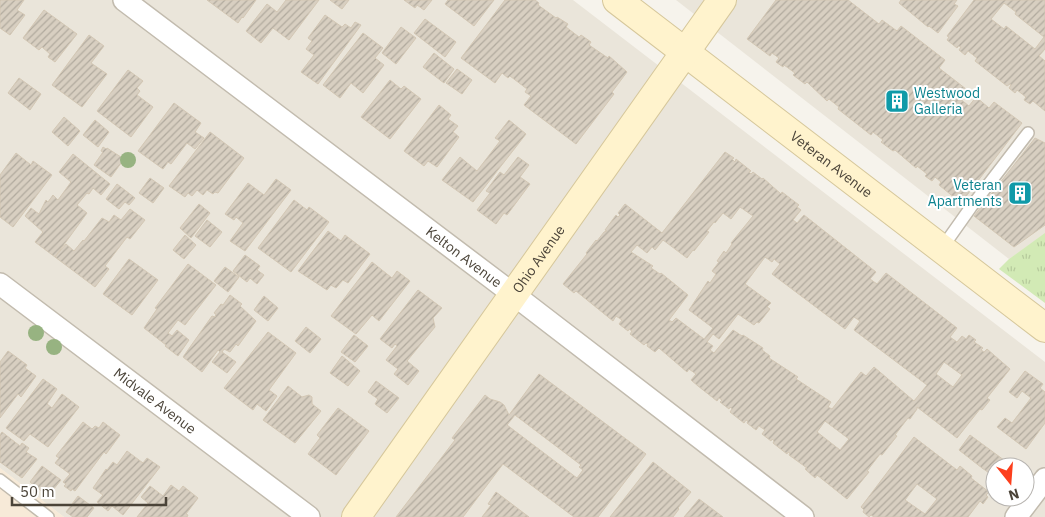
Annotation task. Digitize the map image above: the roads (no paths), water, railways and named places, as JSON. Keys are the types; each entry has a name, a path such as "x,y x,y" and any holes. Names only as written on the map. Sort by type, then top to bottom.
{"street":[{"name":"Kelton Avenue","path":"124,0 513,294 803,517"},
{"name":"Veteran Avenue","path":"618,0 1045,328"},
{"name":"Ohio Avenue","path":"356,517 722,0"},
{"name":"Midvale Avenue","path":"0,284 308,517"},
{"path":"1016,517 1045,479"}],"lane":[{"path":"942,248 1028,133"},
{"path":"0,480 48,517"}],"place":[{"name":"Westwood Galleria","path":"897,101"},
{"name":"Veteran Apartments","path":"1020,193"}]}
